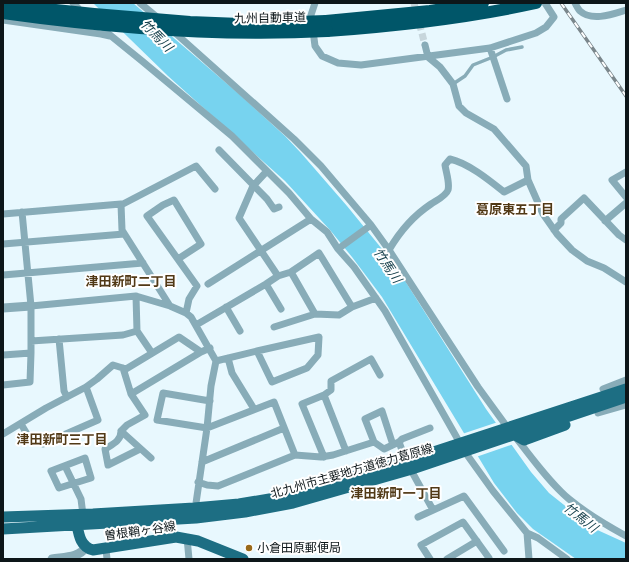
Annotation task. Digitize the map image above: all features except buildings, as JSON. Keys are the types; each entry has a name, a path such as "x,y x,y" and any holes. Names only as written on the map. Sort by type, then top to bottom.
{"highway":[{"name":"九州自動車道","path":"4,3 86,14 190,22 382,27 432,21 536,3"},
{"name":"九州自動車道","path":"3,13 96,25 239,34 327,26 483,3"}],"main road":[{"path":"606,396 626,381"},
{"name":"北九州市主要地方道徳力葛原線","path":"83,515 245,512 293,503 465,446 626,389"},
{"name":"北九州市主要地方道徳力葛原線","path":"606,396 626,397"},
{"path":"508,431 524,440 598,413 626,401"},
{"name":"北九州市主要地方道徳力葛原線","path":"77,525 195,513"},
{"path":"3,517 83,515"},
{"path":"83,515 77,525 81,541 86,547"},
{"path":"3,529 77,525"},
{"name":"曽根鞘ヶ谷線","path":"86,547 106,554 176,537 187,538 243,559"}],"street":[{"path":"140,3 212,65 294,139 321,166 371,225 389,250 508,431 568,498 598,520 626,536"},
{"path":"315,3 311,15 315,46 322,56 338,63 361,64 428,57 490,48 536,33 546,27 554,17 545,3"},
{"path":"575,3 580,11 591,17 626,10"},
{"path":"3,20 108,34 142,60 232,136 267,171 311,219 326,232 354,268 385,311 493,491 527,533 538,538 567,559"},
{"path":"425,44 428,57 440,67 453,84 460,106 466,113 494,129 526,166 528,180 543,214 554,230 572,250 587,261 604,268 626,282"},
{"path":"490,48 507,99"},
{"path":"219,150 267,199 274,209 279,207"},
{"path":"389,250 400,233 421,210 448,192 445,165 450,159 462,163 504,192 528,180"},
{"path":"3,214 123,204 196,166 215,189"},
{"path":"267,171 253,186 239,218 278,276"},
{"path":"626,172 612,180 626,197"},
{"path":"554,230 561,223 561,219 584,198 605,221 626,240"},
{"path":"178,259 201,244 174,200 163,205 147,216 178,259 198,286 189,299 186,313"},
{"path":"605,221 626,202"},
{"path":"121,204 122,230 170,306"},
{"path":"3,385 30,382 31,306 22,212"},
{"path":"208,284 311,219"},
{"path":"338,249 371,225"},
{"path":"3,244 124,234"},
{"path":"196,325 278,276 291,272 319,254 352,307"},
{"path":"3,275 143,263"},
{"path":"291,272 315,314"},
{"path":"266,284 281,309"},
{"path":"136,296 137,331 152,353"},
{"path":"3,308 136,296 170,306 186,313 191,317 210,348 216,361 198,482 195,513"},
{"path":"274,328 315,314 339,315 352,307 376,298"},
{"path":"226,307 240,331"},
{"path":"31,341 123,335 137,331"},
{"path":"3,434 86,387 97,380 113,365 126,369 179,337 201,352"},
{"path":"216,361 265,349 319,337 318,355 307,368 272,382 257,351"},
{"path":"59,340 64,391 67,397"},
{"path":"131,394 210,348"},
{"path":"3,355 30,353"},
{"path":"228,358 232,373 254,410"},
{"path":"324,457 302,404 324,395 331,390 331,381 372,359 380,375"},
{"path":"122,368 131,394 145,415 127,425 121,431 121,437 117,442 105,449 108,465 140,449"},
{"path":"20,424 30,439 43,444 98,420 86,387"},
{"path":"210,401 163,393 157,420 207,428 274,402 295,455"},
{"path":"324,395 346,451"},
{"path":"598,413 626,405"},
{"path":"430,428 402,439 396,444 384,449 374,442 365,418 382,411 396,444 433,510"},
{"path":"202,462 284,428"},
{"path":"121,431 151,458"},
{"path":"198,482 218,486 295,455 324,457 374,442"},
{"path":"85,458 91,478 59,488 52,471 65,466 85,458"},
{"path":"65,466 81,499 83,515"},
{"path":"418,517 464,496 504,550"},
{"path":"430,559 421,545 463,522 489,558 488,559"},
{"path":"527,533 528,559"},
{"path":"187,538 189,559"},
{"path":"448,559 477,541"},
{"path":"52,559 76,555 81,553 86,547"}],"lane":[{"path":"453,84 465,76 473,65 506,50 522,47"}],"water":[{"name":"竹馬川","path":"93,3 133,3 239,94 285,136 347,206 395,265 486,409 531,472 549,493 593,528 626,543 626,559 576,559 533,529 517,513 494,483 382,297 330,230 285,181 168,76"}],"pier":[{"path":"498,422 514,444 476,457 462,434"}],"tunnel":[{"path":"414,3 425,45"}],"railway":[{"path":"561,3 626,96"}],"place":[{"name":"小倉田原郵便局","path":"249,548"}],"district":[{"name":"葛原東五丁目","path":"515,209"},
{"name":"津田新町二丁目","path":"131,281"},
{"name":"津田新町三丁目","path":"62,439"},
{"name":"津田新町一丁目","path":"396,493"}]}
